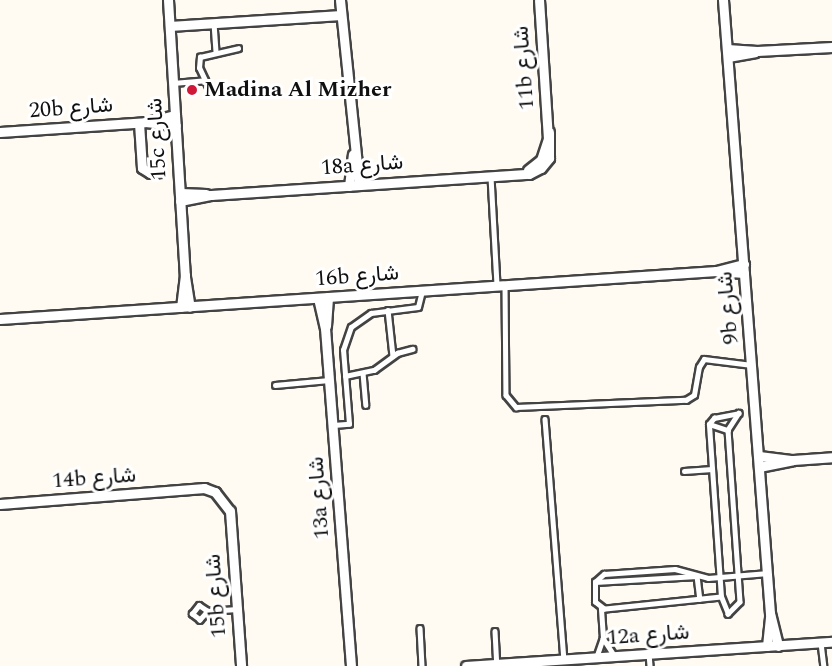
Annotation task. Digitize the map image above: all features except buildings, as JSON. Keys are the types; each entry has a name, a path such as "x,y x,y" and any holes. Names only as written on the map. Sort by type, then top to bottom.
{"street":[{"name":"15c شارع","path":"168,0 186,307"},
{"path":"340,0 354,152 354,186"},
{"name":"11b شارع","path":"538,0 551,151 543,162"},
{"name":"9b شارع","path":"723,0 768,573 770,613 767,646"},
{"path":"170,26 341,15"},
{"path":"728,53 832,46"},
{"name":"20b شارع","path":"0,132 175,120"},
{"path":"142,123 142,168 150,173 161,172"},
{"name":"18a شارع","path":"180,197 515,174 543,162"},
{"name":"16b شارع","path":"0,319 744,268"},
{"name":"13a شارع","path":"323,298 351,666"},
{"path":"759,456 793,460"},
{"path":"759,467 793,460 832,458"},
{"name":"14b شارع","path":"0,504 204,488 219,498"},
{"name":"15b شارع","path":"219,498 230,523 241,666"},
{"name":"9b شارع","path":"770,613 778,646"},
{"name":"12a شارع","path":"466,666 832,642"}],"lane":[{"path":"214,23 216,51"},
{"path":"209,89 199,59 203,54 238,48"},
{"path":"173,83 205,80"},
{"path":"491,176 501,285 506,390 508,400 516,407 686,400 694,395 699,367 704,359 752,365"},
{"path":"333,425 349,424 343,346 351,327 365,315 418,307 422,291"},
{"path":"388,310 393,356"},
{"path":"345,376 380,368 393,356 412,349"},
{"path":"363,373 366,405"},
{"path":"275,385 329,380"},
{"path":"741,415 730,422 728,430 740,602 733,614 725,612 722,597 709,424 715,417 755,413"},
{"path":"545,419 564,660"},
{"path":"709,424 728,430"},
{"path":"684,471 712,469"},
{"path":"596,658 603,638 601,608 595,602 595,582 604,574 675,569 697,576 720,577 768,573"},
{"path":"697,576 700,599"},
{"path":"601,608 722,597"},
{"path":"208,611 237,609"},
{"path":"420,628 422,666"},
{"path":"495,631 497,664"},
{"path":"603,638 615,656"},
{"path":"822,642 824,666"},
{"path":"650,654 650,666"}],"place":[{"name":"Madina Al Mizher","path":"192,90"}]}
